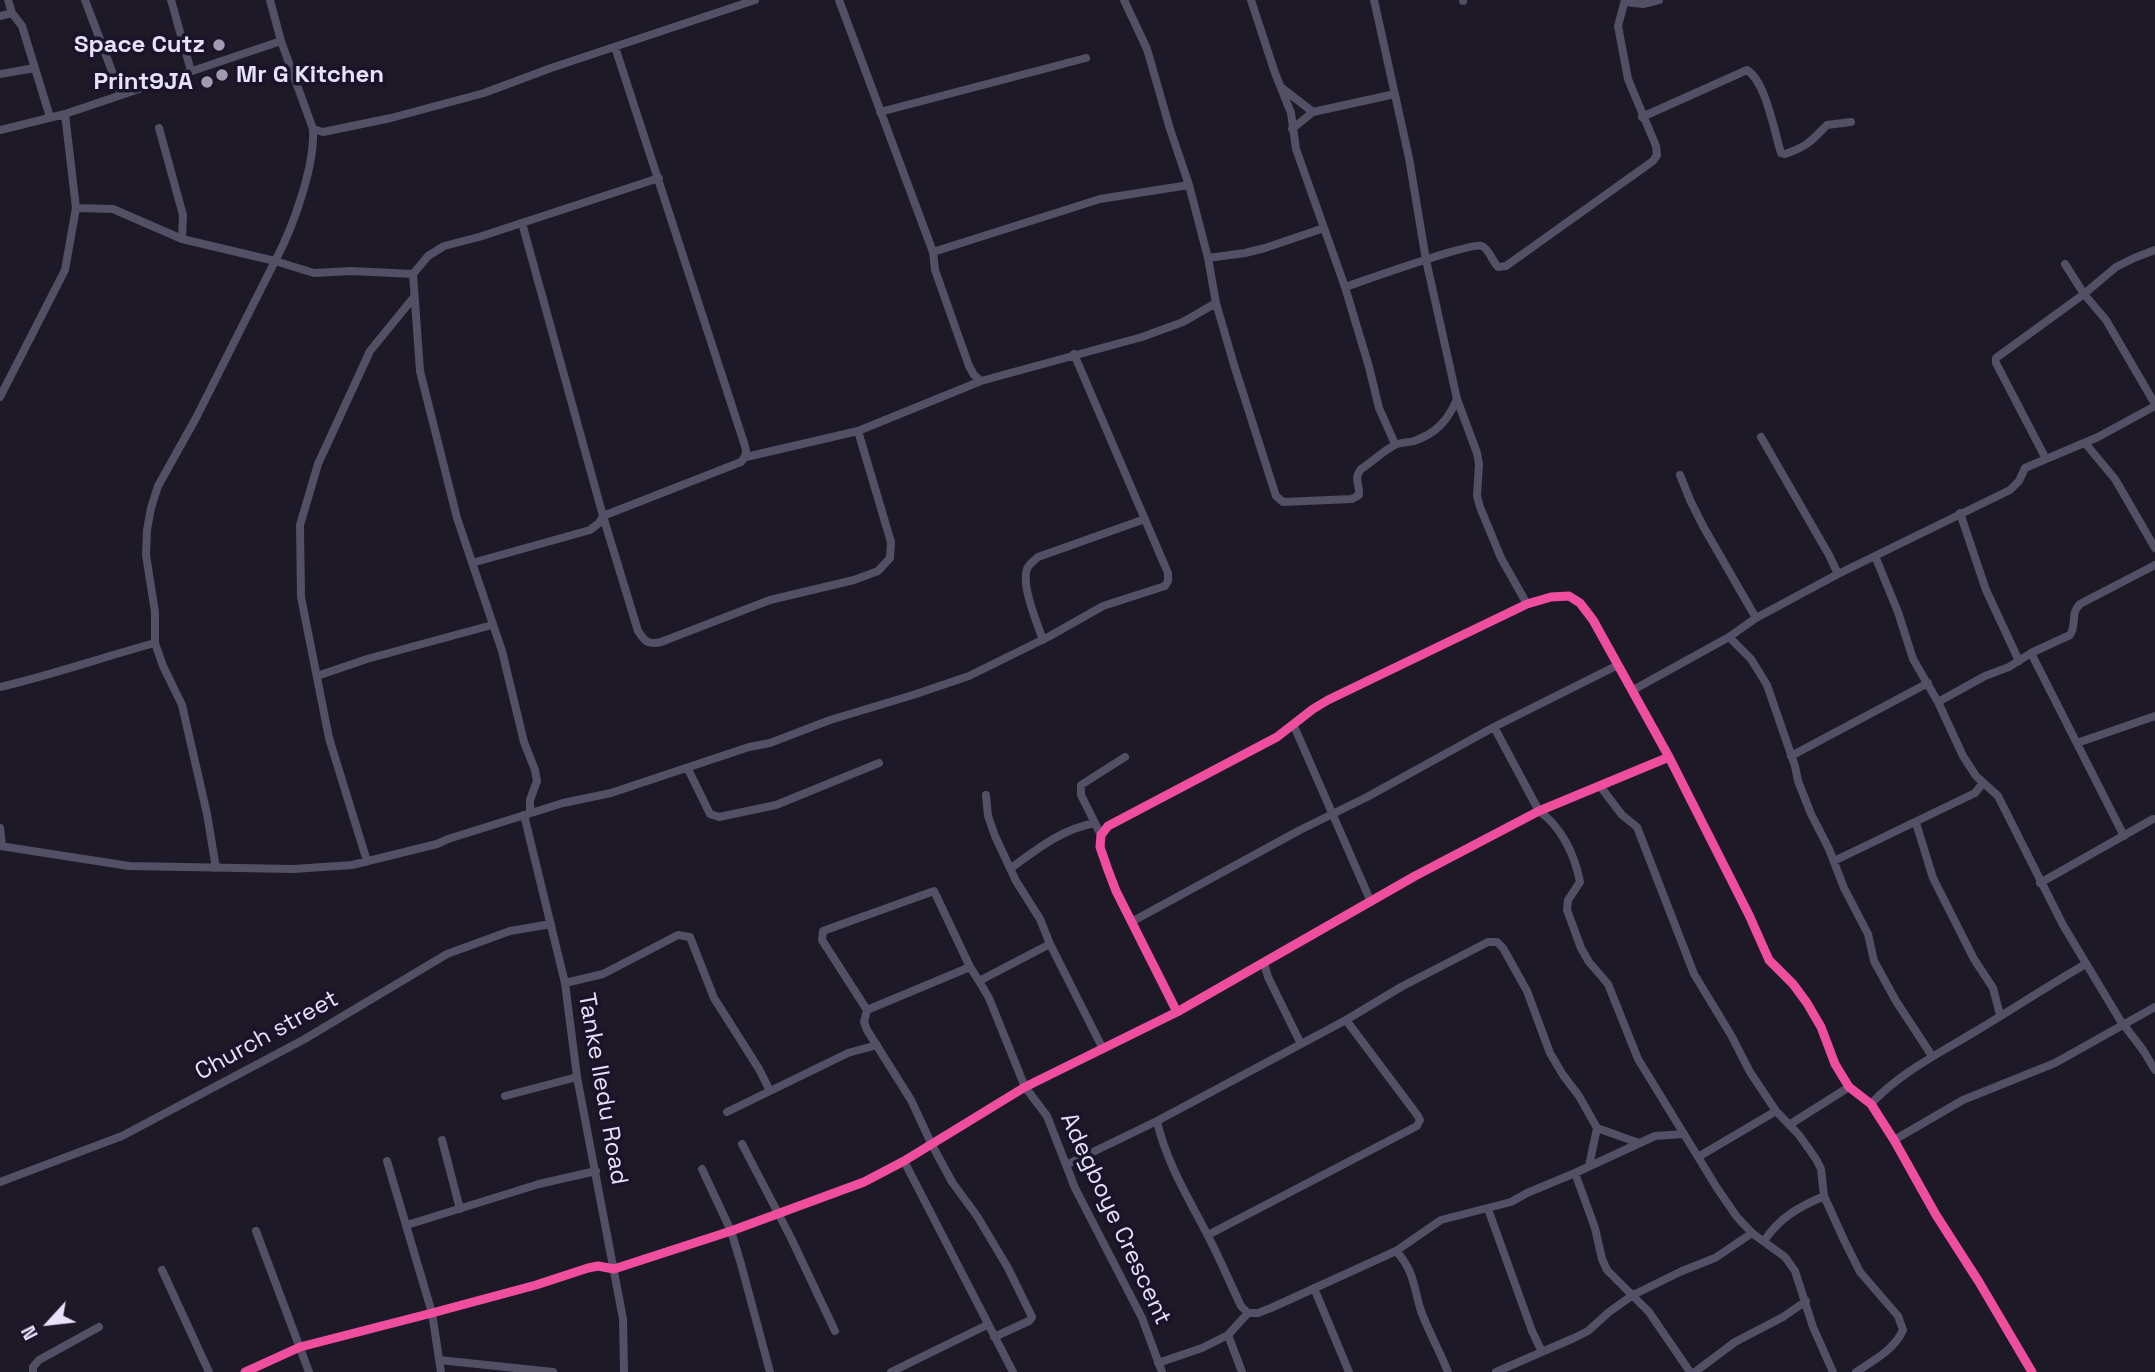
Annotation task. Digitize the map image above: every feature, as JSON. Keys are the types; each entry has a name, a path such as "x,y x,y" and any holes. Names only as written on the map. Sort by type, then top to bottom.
{"street":[{"path":"8,0 12,13 22,26 50,117"},
{"path":"85,0 121,95"},
{"path":"171,0 191,71"},
{"path":"216,867 182,705 155,643 155,612 146,555 151,508 158,486 196,418 292,227 314,148 313,129 281,41 270,0"},
{"path":"313,129 323,132 337,131 484,93 755,0"},
{"path":"839,0 933,252 935,270 969,366 981,381"},
{"path":"1124,0 1147,49 1189,185 1208,258 1216,303 1276,496 1283,502 1352,499 1359,495 1357,474 1395,444 1411,442 1441,426 1449,418 1457,399"},
{"path":"1251,0 1291,113 1296,149 1345,287 1379,408 1395,444"},
{"path":"1374,0 1457,399 1477,453 1479,464 1476,496 1501,558 1527,604"},
{"path":"1345,287 1476,246 1482,246 1498,267 1506,266 1653,161 1657,155 1656,146 1628,79 1618,26 1625,1 1643,4 1659,0"},
{"path":"0,16 12,13"},
{"path":"0,130 65,114 281,41"},
{"path":"615,47 747,451 746,457"},
{"path":"880,112 1086,58"},
{"path":"0,74 34,68"},
{"path":"1642,117 1747,70 1754,75 1760,87 1781,153 1785,154 1813,142 1827,125 1851,122"},
{"path":"1282,88 1313,111"},
{"path":"1292,129 1313,111 1395,94"},
{"path":"0,397 65,270 76,208 65,114"},
{"path":"159,128 183,215 182,239"},
{"path":"527,814 537,781 524,743 502,651 457,517 420,371 413,274 428,256 444,246 659,178"},
{"path":"933,252 1100,199 1189,185"},
{"path":"76,208 113,209 182,239 314,273 363,271 413,274"},
{"path":"522,223 603,516 638,631 645,642 652,644 770,600 854,580 878,571 890,558 891,542 858,431"},
{"path":"1208,258 1265,248 1324,228"},
{"path":"2046,459 1996,363 1996,358 2084,294 2116,267 2155,250"},
{"path":"1633,690 1838,574 2010,491 2025,468 2085,443 2155,405 2106,320 2084,294 2065,264"},
{"path":"367,861 329,738 300,597 300,525 318,464 370,351 414,296"},
{"path":"472,563 590,530 603,516 741,462 746,457 858,431 981,381 1142,337 1183,322 1216,303"},
{"path":"0,828 1,846 129,866 294,869 352,865 437,844 448,838 563,803 611,793 969,676 1043,640 1103,606 1165,586 1168,581 1168,572 1074,354"},
{"path":"1761,438 1838,574"},
{"path":"2085,443 2115,479 2155,548"},
{"path":"1680,475 1703,526 1756,618"},
{"path":"1960,513 1986,590 2019,662"},
{"path":"1043,640 1028,595 1025,576 1028,566 1038,557 1145,519"},
{"path":"1875,556 1898,612 1910,652 1938,702 1963,756 1983,783 1997,796 2040,883 2086,964 2123,1025 2155,1070"},
{"path":"1938,702 2070,635 2073,631 2073,615 2080,604 2155,565"},
{"path":"1101,835 1108,826 1160,797 1208,775 1294,726 1328,700 1527,604 1561,595 1569,596 1580,603 1593,620 1633,690 1749,915 1769,960 1807,1003 1821,1027 1835,1064 1849,1087 1871,1104 2032,1372"},
{"path":"317,676 356,662 492,625"},
{"path":"1729,637 1751,659 1767,685 1803,795 1835,861 1844,888 1868,934 1874,961 1932,1056"},
{"path":"0,687 155,643"},
{"path":"2031,653 2124,836"},
{"path":"1133,921 1494,727 1618,665"},
{"path":"1791,756 1928,683"},
{"path":"2077,743 2155,716"},
{"path":"1294,726 1371,901"},
{"path":"1494,727 1539,811 1550,819 1560,832 1578,873 1580,883 1567,900 1567,910 1581,948 1608,984 1638,1059 1737,1217 1752,1233 1785,1257 1795,1271 1813,1327 1833,1372"},
{"path":"1125,757 1081,785 1081,795 1101,835 1100,847 1116,891 1177,1012"},
{"path":"245,1372 300,1347 536,1285 588,1268 598,1266 614,1269 731,1231 864,1182 904,1161 1025,1087 1177,1012 1371,901 1539,811 1669,757"},
{"path":"688,769 710,814 719,817 776,805 879,763"},
{"path":"1835,861 1975,793 1983,783"},
{"path":"1600,786 1622,815 1637,827 1694,974 1750,1072 1776,1111 1816,1158 1821,1169 1824,1196 1860,1272 1898,1316 1903,1330 1899,1339 1856,1372"},
{"path":"986,795 988,816 995,836 1016,881 1040,919 1103,1049"},
{"name":"Tanke Iledu Road","path":"527,814 565,984 577,1077 623,1319 624,1372"},
{"path":"2040,883 2153,819"},
{"path":"1011,868 1062,834 1079,826 1095,823"},
{"path":"1916,823 1933,878 1973,959 1993,988 2000,1015"},
{"name":"Adegboye Crescent","path":"867,1010 822,940 823,931 934,891 970,967 989,998 1025,1087 1047,1116 1079,1194 1142,1318 1162,1372"},
{"name":"Church street","path":"0,1182 122,1136 303,1040 447,954 510,931 551,924"},
{"path":"565,984 603,974 678,935 690,937 714,998 771,1091"},
{"path":"1066,1165 1157,1121 1346,1020 1461,954 1488,942 1497,942 1503,948 1527,990 1550,1053 1597,1128 1639,1143"},
{"path":"979,981 1050,944"},
{"path":"1264,962 1268,977 1301,1044"},
{"path":"1871,1104 1880,1094 1932,1056 2086,964"},
{"path":"970,967 867,1010 864,1022 911,1100 952,1182 977,1216 1008,1268 1031,1317 1029,1321 994,1337"},
{"path":"1894,1140 1963,1100 2055,1063 2155,1007"},
{"path":"1208,1235 1417,1126 1420,1120 1418,1116 1346,1020"},
{"path":"727,1112 848,1053 877,1045"},
{"path":"505,1096 577,1077"},
{"path":"1790,1125 1849,1087"},
{"path":"1698,1157 1776,1111"},
{"path":"1157,1121 1160,1137 1189,1204 1208,1235 1241,1306 1248,1313 1258,1313 1271,1308 1396,1251 1441,1220 1511,1202 1639,1143 1667,1134 1684,1134"},
{"path":"1589,1166 1597,1128"},
{"path":"442,1140 460,1209"},
{"path":"742,1144 835,1331"},
{"path":"387,1161 432,1313 440,1372"},
{"path":"904,1161 1013,1372"},
{"path":"702,1169 731,1231 770,1372"},
{"path":"407,1225 539,1184 596,1171"},
{"path":"1575,1173 1607,1270 1649,1312 1693,1372 1735,1342 1783,1317 1806,1301"},
{"path":"1764,1241 1774,1226 1788,1215 1802,1205 1824,1196"},
{"path":"1488,1209 1542,1352"},
{"path":"256,1231 309,1372"},
{"path":"1496,1372 1588,1331 1596,1322 1633,1296 1715,1258 1752,1233"},
{"path":"1396,1251 1412,1274 1422,1312 1448,1372"},
{"path":"162,1270 209,1372"},
{"path":"1314,1288 1349,1372"},
{"path":"1158,1363 1202,1348 1228,1335 1248,1313"},
{"path":"891,1372 987,1325"},
{"path":"33,1372 33,1367 39,1360 99,1327"},
{"path":"1228,1335 1242,1372"},
{"path":"439,1360 553,1372"}],"cycle path":[{"path":"1177,1012 1108,870 1100,847 1101,835 1108,826 1277,737 1328,700 1527,604 1551,597 1569,596 1580,603 1593,620 1669,757 1769,960 1807,1003 1821,1027 1835,1064 1849,1087 1871,1104 2032,1372"},
{"path":"245,1372 300,1347 536,1285 588,1268 598,1266 614,1269 731,1231 864,1182 904,1161 1025,1087 1177,1012 1415,876 1539,811 1669,757"}],"place":[{"name":"Space Cutz","path":"219,45"},
{"name":"Mr G Kitchen","path":"222,75"},
{"name":"Print9JA","path":"207,82"}]}
